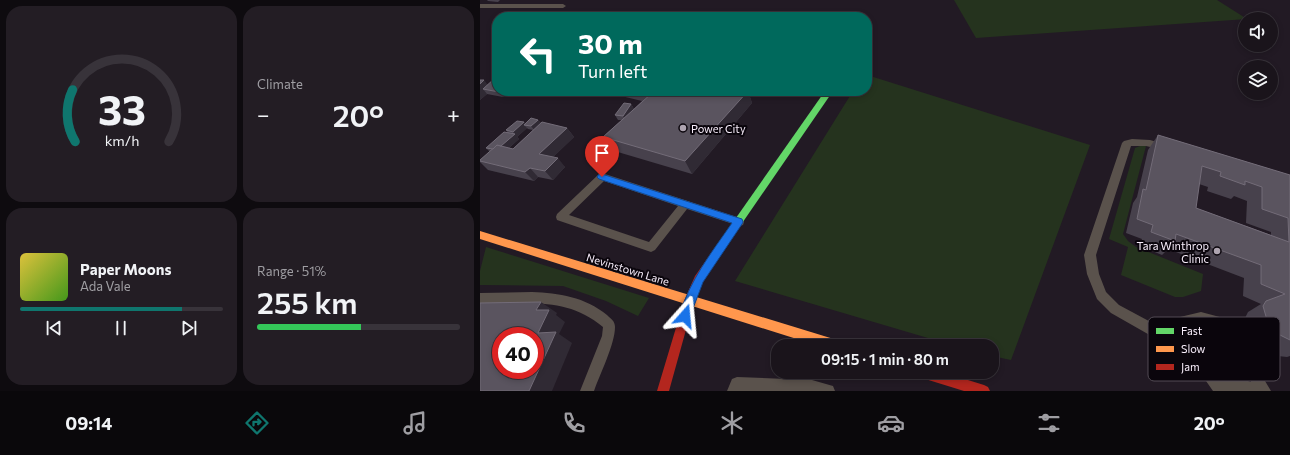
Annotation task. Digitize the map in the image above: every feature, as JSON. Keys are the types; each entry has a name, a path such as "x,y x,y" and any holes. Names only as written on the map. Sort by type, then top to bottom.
{"street":[{"path":"663,391 689,301 699,279 826,96"},
{"name":"Nevinstown Lane","path":"480,235 814,339"},
{"path":"935,379 948,386 984,391"}],"lane":[{"path":"480,6 563,6"},
{"path":"1148,328 1115,310 1101,295 1093,274 1090,255 1127,143 1153,143 1176,150"},
{"path":"685,204 651,247 561,217 602,177 685,204 738,222"},
{"path":"480,299 554,298 567,300 585,307 599,315 609,325 608,336 587,391"},
{"path":"1214,381 1220,390 1245,387 1260,391"},
{"path":"1258,381 1264,391"},
{"path":"734,391 737,384 828,391"}],"green space":[{"path":"954,0 1217,0 1238,13 1238,20 976,38"},
{"path":"872,77 1090,145 1011,360 999,357 999,339 931,339 735,281 850,96 872,96"},
{"path":"1146,146 1123,234 1128,241 1136,247 1203,274 1201,291 1183,297 1175,297 1121,275 1128,247 1109,239 1135,148"},
{"path":"486,247 649,298 638,316 606,301 563,286 480,285 480,271"}],"building":[{"path":"492,81 492,91 483,89"},
{"name":"Power City","path":"649,96 744,96 685,161 603,137"},
{"path":"624,103 631,104 623,116 615,115"},
{"path":"531,118 538,120 531,126 524,125"},
{"path":"517,121 524,122 513,132 506,130"},
{"path":"542,122 567,128 539,154 558,158 545,171 530,168 525,172 480,161 497,145 513,149"},
{"path":"504,132 515,134 501,146 497,145 493,149 486,148"},
{"path":"1158,135 1290,175 1290,340 1280,335 1280,317 1266,317 1263,306 1266,301 1285,294 1261,284 1261,265 1176,234 1175,241 1151,232 1153,225 1137,219 1143,189 1146,190","holes":["1202,166 1221,172 1220,176 1245,185 1245,181 1262,187 1262,209 1288,218 1289,242 1196,208"]},
{"path":"541,302 536,310 549,310 541,327 492,327 492,379 534,379 529,391 480,391 480,303"},
{"path":"556,332 544,358 544,333"}],"traffic: fast":[{"path":"720,248 826,96"}],"traffic: slow":[{"path":"480,235 814,339"}],"traffic: jam":[{"path":"663,391 689,301 699,279 720,248"},
{"path":"945,379 984,391"}],"place":[{"name":"Power City","path":"683,128"},
{"name":"Tara Winthrop Clinic","path":"1217,251"}],"route":[{"path":"602,177 738,222 699,279 689,301 685,316"}]}
